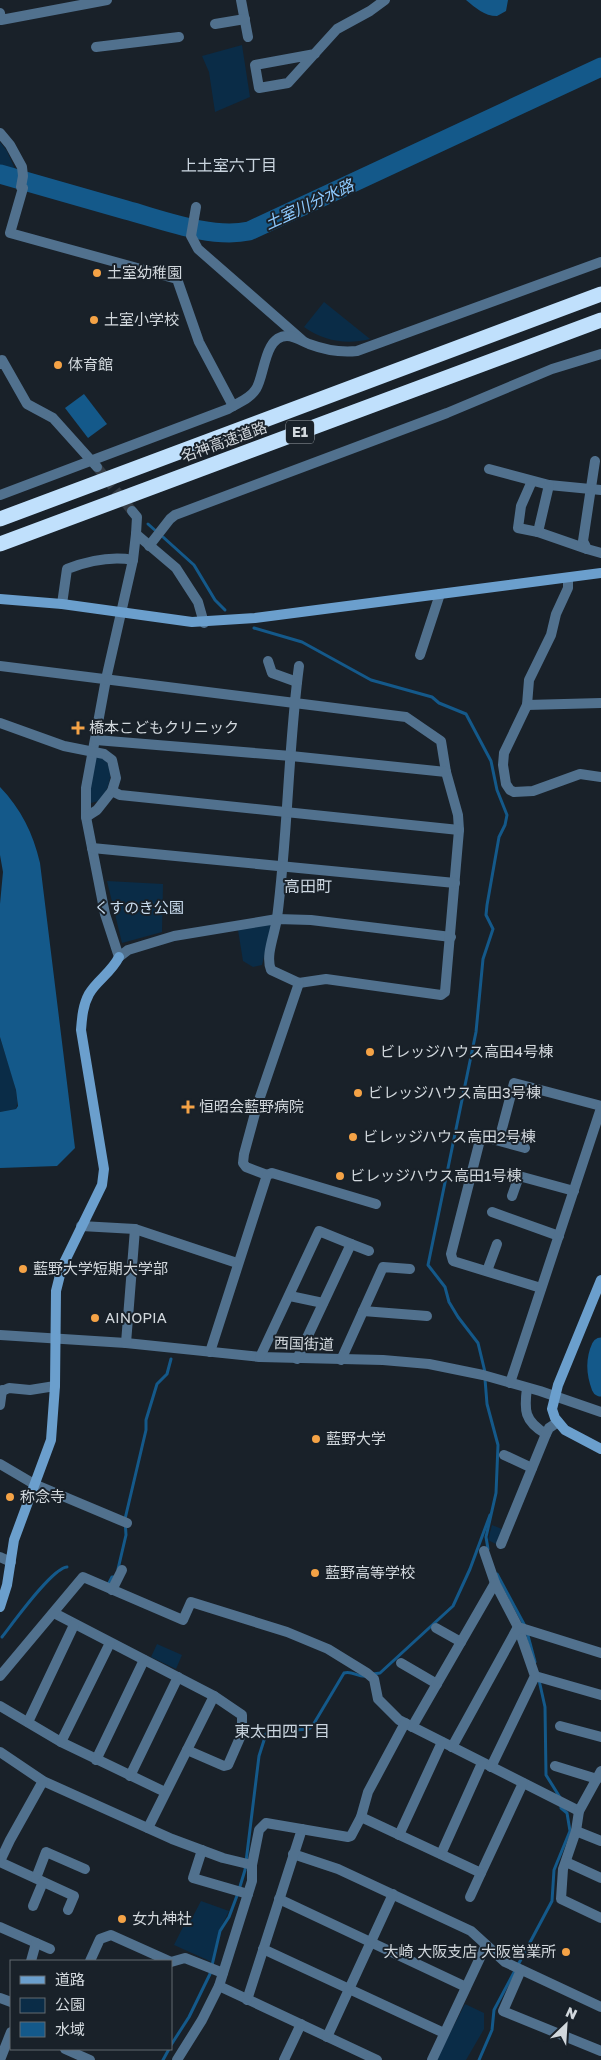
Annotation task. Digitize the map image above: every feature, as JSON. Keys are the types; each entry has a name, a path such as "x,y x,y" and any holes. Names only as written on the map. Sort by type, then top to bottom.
{"highway":[{"name":"名神高速道路","path":"0,519 601,294"},
{"name":"名神高速道路","path":"0,544 601,320"}],"street":[{"path":"0,13 1,20 107,0"},
{"path":"241,0 248,37"},
{"path":"315,54 255,65 259,88 288,83 315,54 328,38 342,25 359,18 385,0"},
{"path":"215,24 245,19"},
{"path":"96,47 179,37"},
{"path":"0,134 10,145 22,167 21,187 23,188 10,233 177,279 199,342 233,406"},
{"path":"196,207 192,236 198,249 304,342"},
{"path":"0,495 95,464 233,406 251,396 256,389 264,362 273,342 286,336 325,350 342,353 357,351 601,262"},
{"path":"150,545 175,515 447,413 552,370 601,354"},
{"path":"1,361 27,404 53,418 95,464"},
{"path":"587,549 583,541 596,489 595,461"},
{"path":"489,469 549,485 596,489"},
{"path":"532,481 521,506 518,528 538,532 601,552"},
{"path":"538,532 549,485"},
{"path":"119,957 105,914 92,848 86,816 86,788 106,679 133,560 137,517 132,510"},
{"path":"136,534 176,568 198,602 204,622"},
{"path":"62,604 67,569 93,560 133,560"},
{"path":"0,599 62,604 121,613 204,622 254,618 601,573"},
{"path":"568,578 568,588 556,614 552,635 529,680 527,704 504,753 503,765 508,788 514,792 533,791 580,774 601,777"},
{"path":"420,655 440,594"},
{"path":"268,661 272,672 296,682"},
{"path":"0,666 295,702 406,717 441,741 446,772 458,815 459,830 446,992 441,995 326,979 299,983 271,970 268,963 277,918 291,756 295,702 296,682 299,666"},
{"path":"527,704 601,703"},
{"path":"0,722 64,746 104,754 112,760 116,778 112,791 101,806 86,816"},
{"path":"96,740 291,756 446,772"},
{"path":"112,791 120,794 459,830"},
{"path":"92,848 455,884"},
{"path":"0,1607 5,1592 14,1540 50,1440 55,1386 56,1291 59,1278 62,1267 102,1185 104,1169 81,1030 84,1008 90,993 113,968 119,957 128,950 174,936 277,918 311,920 451,937"},
{"path":"299,983 262,1088 243,1164 267,1175 272,1173 376,1204"},
{"path":"499,1140 514,1082 601,1107 510,1383"},
{"path":"525,1148 480,1136 451,1254 453,1261 541,1288"},
{"path":"210,1352 237,1263 267,1175"},
{"path":"512,1196 519,1176 574,1191"},
{"path":"492,1212 559,1236"},
{"path":"82,1226 135,1228 237,1263"},
{"path":"126,1343 135,1228"},
{"path":"260,1357 319,1231 368,1251"},
{"path":"297,1359 351,1244"},
{"path":"487,1271 496,1244"},
{"path":"342,1360 383,1268 410,1269"},
{"path":"601,1280 554,1396 552,1409 558,1422 571,1434 601,1449"},
{"path":"290,1296 323,1303"},
{"path":"363,1311 427,1316"},
{"name":"西国街道","path":"0,1335 126,1343 260,1357 383,1360 429,1364 483,1375 601,1412"},
{"path":"0,1405 1,1391 12,1388 30,1390 55,1386"},
{"path":"527,1388 525,1401 527,1417 546,1434"},
{"path":"501,1544 504,1524 532,1468 546,1434 549,1428 558,1422"},
{"path":"504,1455 532,1468"},
{"path":"0,1464 34,1484 125,1522"},
{"path":"441,1854 535,1676 518,1627 495,1583 484,1551"},
{"path":"0,1557 11,1562"},
{"path":"112,1590 122,1570"},
{"path":"0,1676 83,1577 183,1620 192,1602 287,1632 328,1650 371,1676 378,1699 387,1710 409,1725 579,1812"},
{"path":"176,2060 202,2020 219,1986 252,1881 252,1866 259,1830 266,1823 348,1837 354,1833 368,1792 409,1725 437,1684 495,1583"},
{"path":"54,1613 214,1696 242,1715 242,1733 228,1765 224,1766 187,1750"},
{"path":"28,1722 74,1625"},
{"path":"518,1627 601,1653"},
{"path":"400,1835 447,1745 518,1627"},
{"path":"436,1628 461,1642"},
{"path":"61,1742 110,1643"},
{"path":"96,1760 144,1660"},
{"path":"401,1663 437,1684"},
{"path":"535,1676 601,1695"},
{"path":"130,1776 178,1677"},
{"path":"148,1828 214,1696"},
{"path":"0,1706 61,1742 165,1792"},
{"path":"560,1726 601,1737"},
{"path":"0,1752 43,1781 202,1850 252,1866"},
{"path":"555,1766 599,1775 579,1812 576,1831 563,1869 561,1899 601,1918"},
{"path":"43,1781 0,1862 74,1896 68,1910"},
{"path":"470,1897 523,1783"},
{"path":"361,1817 481,1873"},
{"path":"247,2000 302,1829"},
{"path":"576,1831 601,1842"},
{"path":"202,1850 193,1878 248,1894"},
{"path":"33,1906 46,1852 85,1869"},
{"path":"293,1854 338,1868 471,1931 505,1962 601,2006"},
{"path":"566,1862 601,1878"},
{"path":"327,2037 393,1894"},
{"path":"279,1899 466,1987"},
{"path":"0,1927 50,1949"},
{"path":"90,1960 100,1939 111,1935 166,1960"},
{"path":"31,1960 36,1943"},
{"path":"432,2060 486,1945"},
{"path":"263,1949 444,2033"},
{"path":"172,1961 185,1958 223,1973"},
{"path":"520,1970 502,2011 601,2051"},
{"path":"219,1986 377,2060"},
{"path":"284,2060 301,2024"},
{"path":"0,2060 10,2035"},
{"path":"67,2050 90,2060"}],"green space":[{"path":"242,45 250,97 215,112 209,72 202,56"},
{"path":"0,142 7,151 15,169 0,165"},
{"path":"324,302 370,339 352,342 336,341 319,336 304,327"},
{"path":"95,756 106,760 110,776 102,800 91,803 89,789"},
{"name":"くすのき公園","path":"107,881 163,884 162,932 122,943"},
{"path":"272,924 262,965 253,967 243,961 238,930"},
{"path":"0,1037 15,1085 17,1103 16,1109 0,1112"},
{"path":"492,1525 502,1529 496,1544 488,1540"},
{"path":"157,1644 182,1655 176,1669 151,1657"},
{"path":"201,1901 229,1911 219,1931 212,1962 174,1945 186,1921 190,1922"},
{"path":"465,2004 484,2013 484,2029 466,2060 436,2060"}],"water":[{"path":"466,0 508,0 506,11 497,16 492,16 477,9"},
{"path":"84,394 107,424 88,438 65,408"},
{"path":"0,787 14,804 25,822 34,842 40,863 75,1148 57,1166 0,1168 0,1112 16,1109 18,1106 16,1090 0,1037 0,904 3,872 0,855"}],"waterway":[{"name":"土室川分水路","path":"0,174 203,231 234,233 249,231 601,67"},
{"path":"148,524 157,532"},
{"path":"163,537 194,565 215,600 225,610"},
{"path":"254,628 302,642 371,680 432,697 439,703 466,714 491,761 497,790 507,815 505,825 499,837 487,905 486,915 493,929 483,959 476,1032 428,1265 445,1287 449,1302 458,1317 478,1343 485,1372"},
{"path":"601,1347 597,1367 601,1387"},
{"path":"118,1569 126,1535 125,1519 146,1430 146,1420 157,1384 167,1374 171,1359"},
{"path":"485,1379 487,1404 498,1445 496,1493 486,1537 488,1549"},
{"path":"373,1674 380,1673 453,1606 470,1569 490,1515"},
{"path":"2,1637 23,1609 52,1576 67,1567"},
{"path":"497,1574 525,1626"},
{"path":"108,1585 112,1577 115,1577"},
{"path":"527,1632 535,1662"},
{"path":"172,2043 189,2017 210,1974 220,1931 229,1917 245,1870 259,1756 266,1734 269,1732 309,1729 344,1673 350,1672 367,1676"},
{"path":"539,1680 545,1707 546,1775 561,1799"},
{"path":"479,2060 492,2030 494,2010 552,1901 554,1870 570,1831 567,1813 561,1808 561,1805"},
{"path":"163,2060 168,2050"}],"tunnel":[{"path":"97,467 132,511"}],"place":[{"name":"土室幼稚園","path":"97,273"},
{"name":"土室小学校","path":"94,320"},
{"name":"体育館","path":"58,365"},
{"name":"橋本こどもクリニック","path":"78,728"},
{"name":"ビレッジハウス高田4号棟","path":"370,1052"},
{"name":"ビレッジハウス高田3号棟","path":"358,1093"},
{"name":"恒昭会藍野病院","path":"188,1107"},
{"name":"ビレッジハウス高田2号棟","path":"353,1137"},
{"name":"ビレッジハウス高田1号棟","path":"340,1176"},
{"name":"藍野大学短期大学部","path":"23,1269"},
{"name":"AINOPIA","path":"95,1318"},
{"name":"藍野大学","path":"316,1439"},
{"name":"称念寺","path":"10,1497"},
{"name":"藍野高等学校","path":"315,1573"},
{"name":"女九神社","path":"122,1919"},
{"name":"大崎 大阪支店 大阪営業所","path":"566,1952"}],"district":[{"name":"上土室六丁目","path":"229,165"},
{"name":"高田町","path":"308,886"},
{"name":"東太田四丁目","path":"282,1731"}]}
